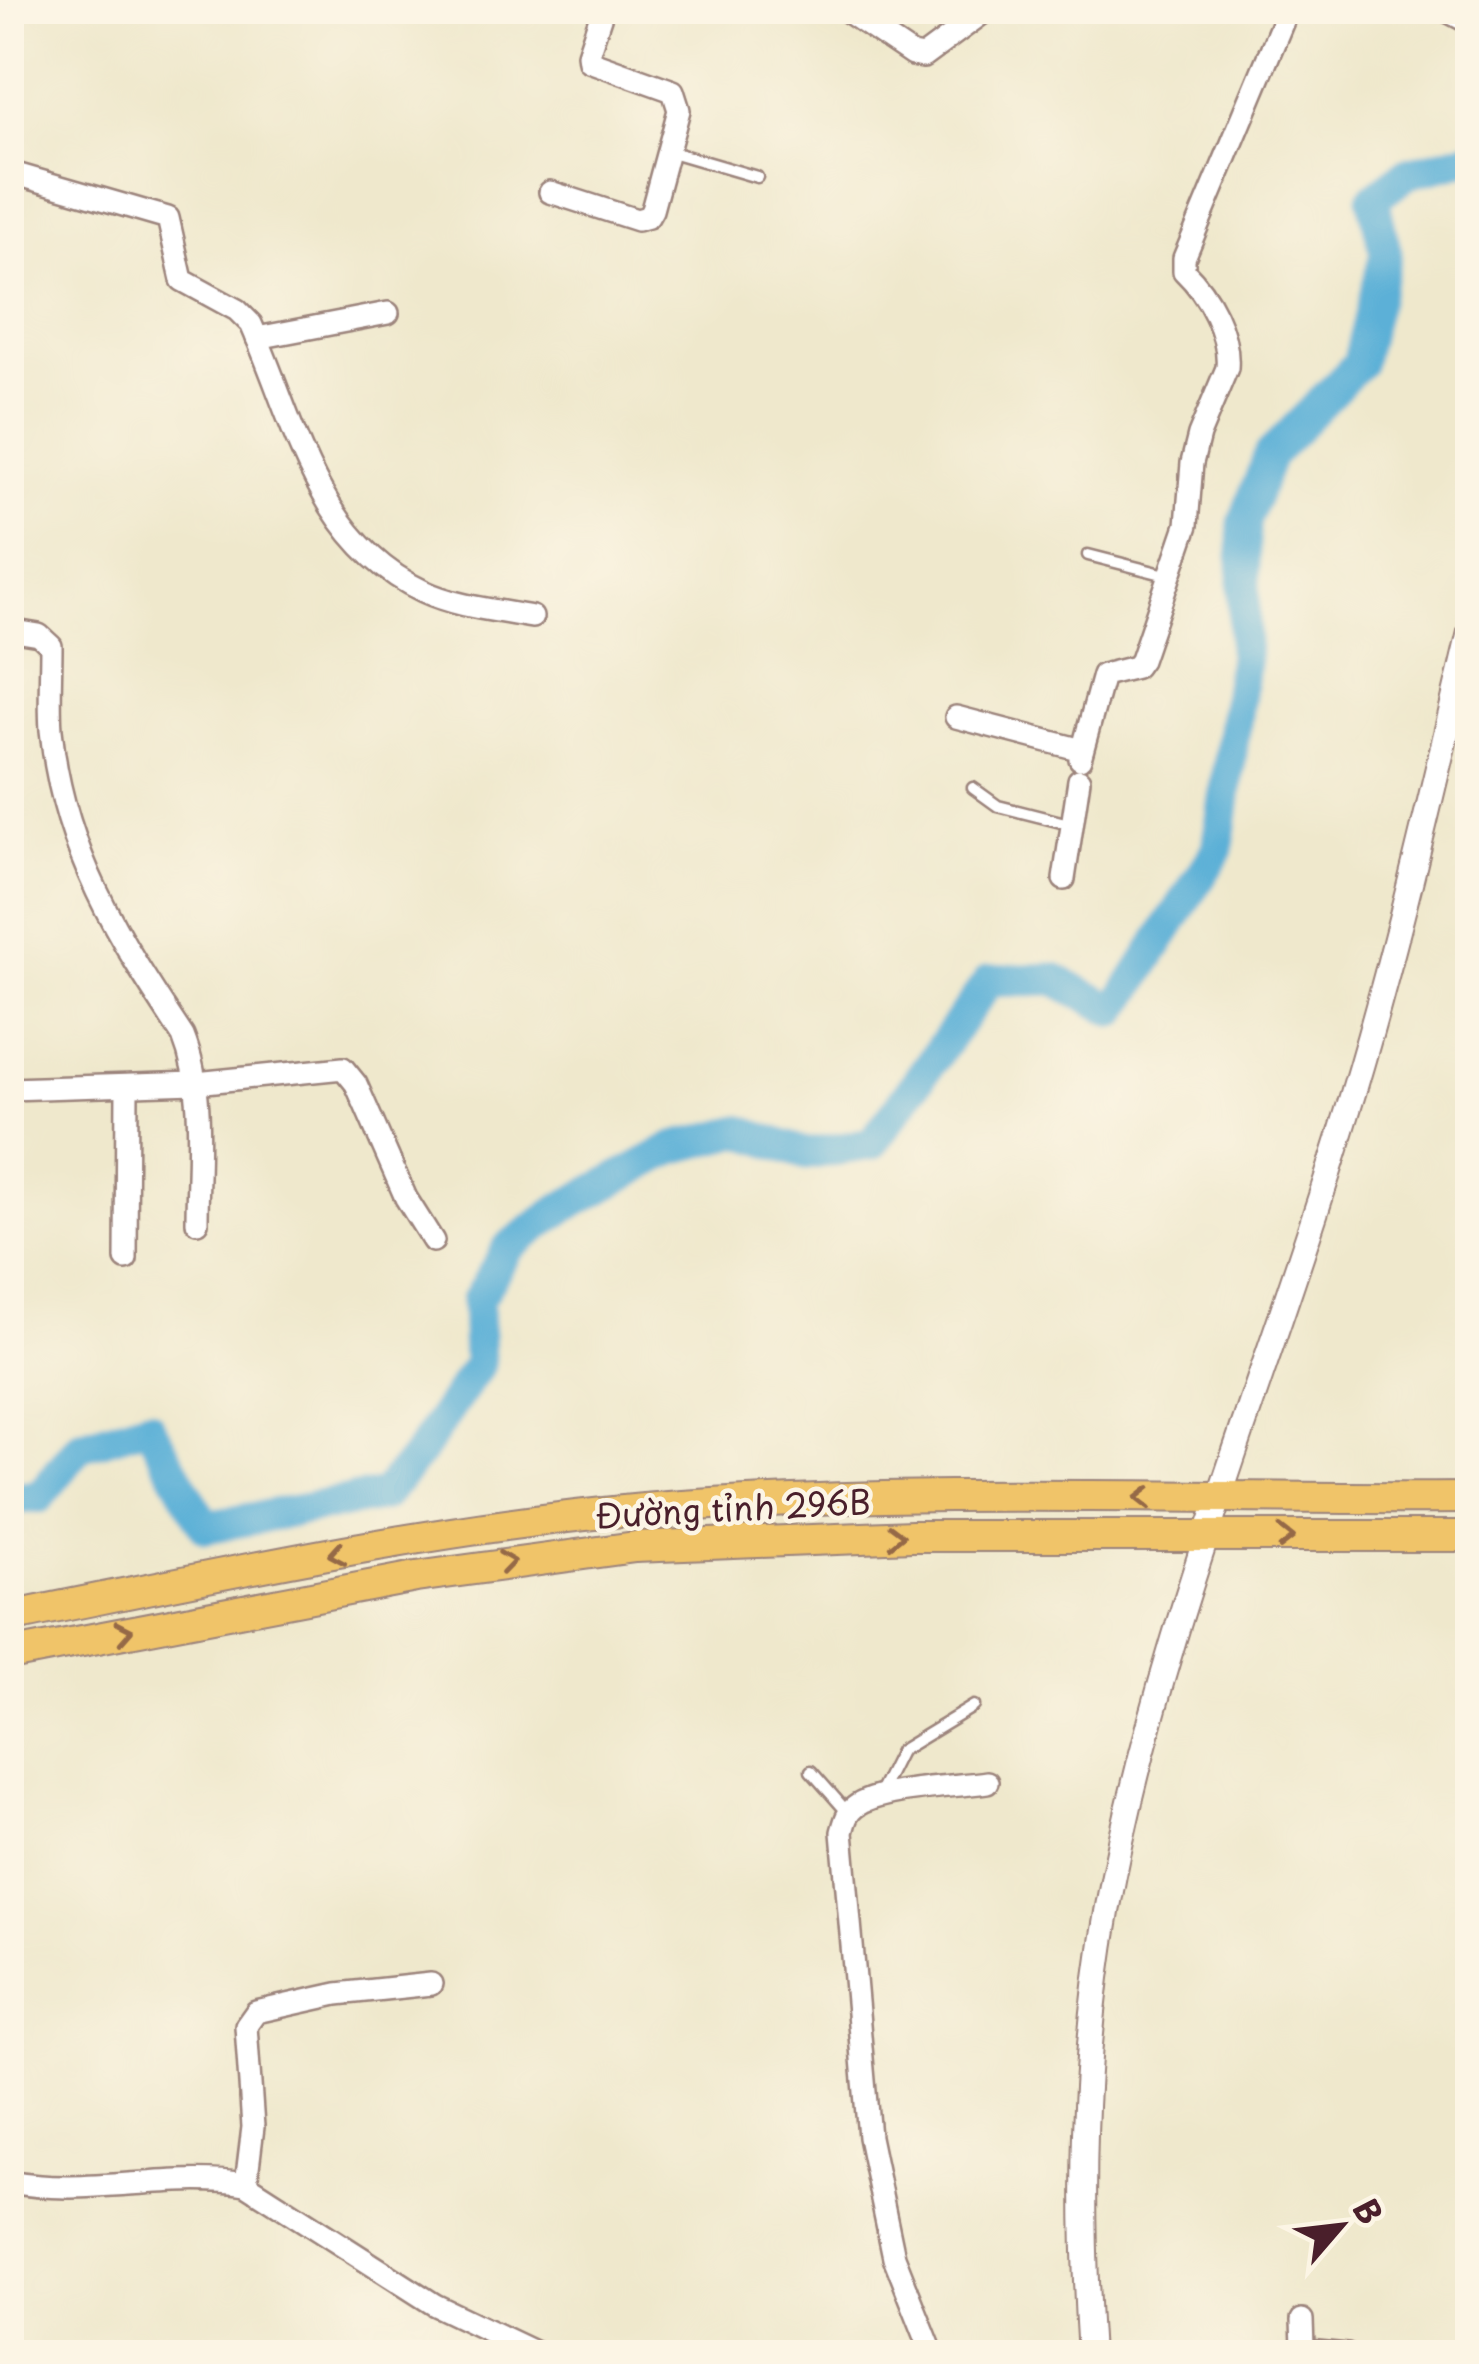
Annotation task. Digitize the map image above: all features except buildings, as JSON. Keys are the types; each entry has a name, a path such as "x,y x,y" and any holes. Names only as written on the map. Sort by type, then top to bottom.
{"main road":[{"name":"Đường tỉnh 296B","path":"9,1617 432,1536 600,1514 790,1501 1470,1498"},
{"name":"Đường tỉnh 296B","path":"9,1655 416,1577 634,1547 912,1536 1470,1536"}],"street":[{"path":"550,192 638,220 652,210 679,110 673,91 589,62 603,9"},
{"path":"844,9 912,55 923,57 988,9"},
{"path":"1064,879 1080,763 1100,681 1109,672 1136,667 1142,660 1186,525 1195,449 1228,354 1203,293 1184,271 1184,257 1288,9"},
{"path":"1443,9 1470,23"},
{"path":"9,172 168,218 182,280 237,310 251,324 312,476 328,507 359,547 423,591 461,604 532,616"},
{"path":"257,338 388,313"},
{"path":"9,630 39,635 51,646 51,726 75,836 115,933 183,1036 196,1083 197,1222"},
{"path":"1090,2355 1082,2243 1089,2056 1107,1912 1163,1672 1345,1120 1424,828 1470,632"},
{"path":"956,717 1080,763"},
{"path":"9,1089 196,1083 343,1068 356,1084 406,1198 433,1240"},
{"path":"126,1259 127,1086"},
{"path":"933,2355 894,2257 869,2137 842,1832 848,1813 858,1804 987,1782"},
{"path":"246,2184 253,2127 246,2026 256,2012 337,1994 431,1984"},
{"path":"1468,2004 1470,2062"},
{"path":"9,2182 46,2189 216,2180 246,2184 435,2305 540,2355"},
{"path":"1302,2320 1300,2339 1308,2351 1347,2355"}],"lane":[{"path":"668,151 757,177"},
{"path":"1088,555 1170,576"},
{"path":"973,788 998,806 1073,825"},
{"path":"877,1798 900,1751 974,1706"},
{"path":"811,1771 848,1813"}],"waterway":[{"path":"9,1498 39,1497 80,1446 148,1425 206,1527 384,1495 419,1453 479,1364 477,1300 509,1247 561,1209 674,1148 740,1131 806,1154 872,1144 989,981 1055,979 1115,1011 1218,849 1244,656 1244,523 1269,456 1358,364 1386,254 1373,199 1408,173 1470,157"}]}
